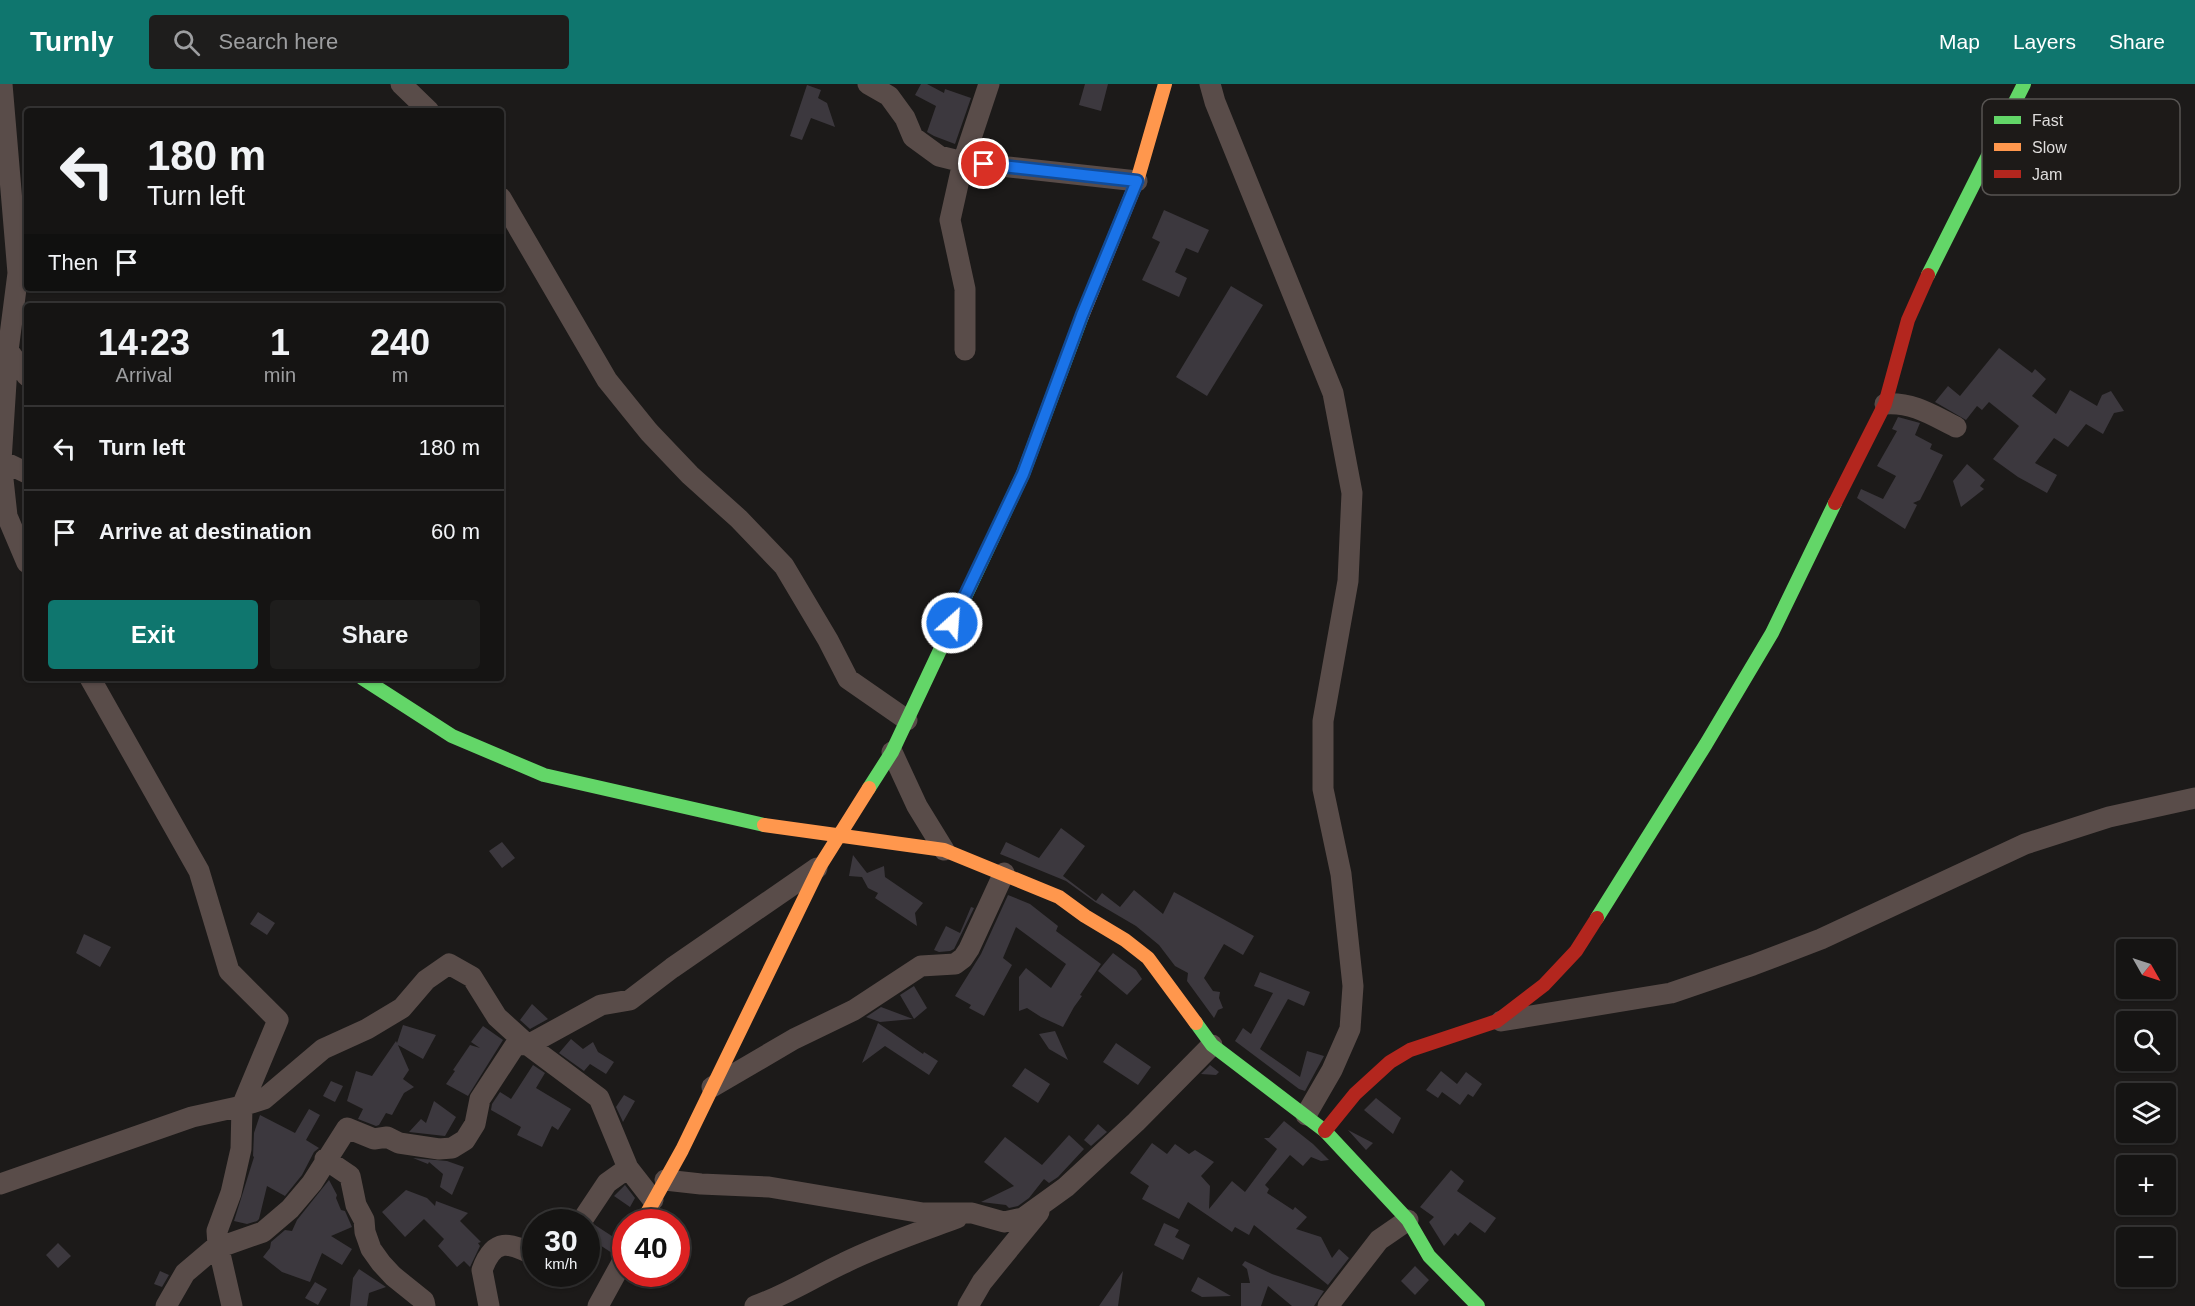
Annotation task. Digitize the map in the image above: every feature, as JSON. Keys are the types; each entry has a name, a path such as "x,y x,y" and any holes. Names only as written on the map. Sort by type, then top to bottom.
{"street":[{"path":"3,84 18,273 4,345 1,461 7,516 24,556"},
{"path":"401,84 426,108"},
{"path":"868,84 889,96 905,118 913,137 939,156 963,162 1137,181"},
{"path":"965,350 964,289 950,220 963,162 989,84"},
{"path":"648,1209 682,1150 820,866 892,753 1023,474 1082,315 1137,181 1165,84"},
{"path":"1210,84 1219,113 1333,393 1352,493 1348,581 1323,721 1323,789 1341,874 1353,986 1350,1029 1332,1070 1305,1115"},
{"path":"2016,99 2024,84"},
{"path":"1497,1021 1544,985 1576,951 1706,744 1772,633 1885,404 1908,320 1982,168"},
{"path":"504,203 607,380 649,432 784,566 828,640 848,680 907,720"},
{"path":"4,345 24,372"},
{"path":"1885,404 1902,403 1956,427"},
{"path":"1,461 24,472"},
{"path":"92,681 199,871 230,971 278,1020 242,1106 241,1149 231,1193 217,1231 232,1306"},
{"path":"367,681 452,736 544,775 752,823 944,850 1059,897 1084,916 1125,940 1148,958 1212,1046 1325,1131 1408,1220 1429,1256 1478,1306"},
{"path":"892,753 916,806 944,850"},
{"path":"1325,1131 1355,1094 1390,1062 1410,1050 1497,1021 1671,993 1821,939 2025,844 2109,817 2195,798"},
{"path":"166,1306 185,1273 218,1245 263,1232 290,1209 312,1183 348,1128 374,1138 387,1137 399,1143 439,1149 452,1148 465,1140 475,1124 480,1099 516,1044 528,1045 601,1005 630,1000 672,968 820,866"},
{"path":"712,1087 794,1039 854,1010 921,966 955,964 969,949 1004,873"},
{"path":"0,1184 192,1117 264,1099 323,1048 368,1029 402,1008 426,980 448,964 472,977 497,1017 528,1045 599,1098 628,1168 653,1200"},
{"path":"665,1180 769,1187 923,1213 972,1213 1004,1222 1023,1218 1066,1187 1136,1122 1212,1046"},
{"path":"326,1160 350,1176 356,1205 364,1220 365,1232 371,1249 381,1263 424,1301 426,1306"},
{"path":"590,1209 607,1183 628,1168"},
{"path":"968,1306 982,1282 1051,1198"},
{"path":"755,1306 776,1298 844,1263 908,1236 972,1213"},
{"path":"1328,1306 1379,1240 1408,1220"},
{"path":"489,1306 482,1270 493,1250 509,1244 522,1250"},
{"path":"598,1306 612,1280"}],"building":[{"path":"921,84 927,84 944,93 945,89 971,98 955,144 927,132 936,106 915,95"},
{"path":"1085,84 1108,84 1101,111 1079,105"},
{"path":"807,85 821,90 818,98 827,103 835,127 811,118 802,140 790,136"},
{"path":"1164,210 1209,230 1198,253 1186,248 1175,272 1187,278 1179,297 1142,280 1160,242 1152,238"},
{"path":"1231,286 1263,305 1207,396 1176,377"},
{"path":"1999,348 2032,373 2035,369 2046,379 2032,396 2056,414 2070,390 2097,406 2102,395 2111,391 2124,411 2114,413 2103,434 2086,424 2068,447 2054,438 2035,463 2057,475 2047,493 2018,477 1993,459 2019,426 1989,402 1982,410 1977,406 1966,420 1935,402 1948,386 1960,396"},
{"path":"1898,417 1920,423 1915,435 1932,444 1930,449 1943,455 1920,500 1913,503 1917,505 1905,529 1857,498 1861,489 1883,499 1896,476 1877,466 1897,431 1892,429"},
{"path":"1967,464 1985,480 1980,486 1984,489 1961,507 1953,481"},
{"path":"1061,828 1085,846 1063,876 1096,901 1102,893 1120,907 1134,890 1163,914 1174,892 1254,936 1243,955 1224,944 1204,978 1213,991 1220,992 1219,998 1223,1008 1218,1010 1214,1018 1187,981 1188,973 1175,966 1159,945 1136,926 1095,902 1066,881 1000,854 1006,842 1039,858"},
{"path":"502,842 515,858 502,868 489,851"},
{"path":"853,855 867,873 884,866 885,877 923,903 915,913 917,926 875,898 878,893 868,888 862,877 849,876"},
{"path":"1008,895 1030,904 1058,926 1056,931 1101,964 1080,995 1082,996 1063,1027 1027,1008 1019,1011 1019,977 1026,968 1051,988 1066,964 1016,927 1003,958 1012,965 984,1016 969,1008 971,1005 955,996 981,954"},
{"path":"971,907 974,908 954,949 939,952 934,950 946,926 960,933"},
{"path":"258,912 275,923 267,935 250,924"},
{"path":"84,934 111,947 100,967 76,953"},
{"path":"1113,953 1136,970 1142,979 1127,995 1098,971"},
{"path":"1260,972 1310,992 1304,1006 1288,999 1260,1049 1300,1077 1307,1051 1324,1056 1305,1091 1299,1089 1235,1041 1243,1028 1251,1034 1273,993 1254,986"},
{"path":"914,986 927,1008 914,1019 900,995"},
{"path":"532,1004 548,1019 530,1029 520,1020"},
{"path":"881,1007 913,1019 880,1022 866,1017"},
{"path":"878,1023 923,1054 924,1052 938,1061 929,1075 885,1046 862,1063"},
{"path":"403,1025 436,1035 423,1059 398,1045 409,1070 403,1079 414,1087 404,1093 392,1115 386,1113 376,1126 358,1119 363,1109 347,1101 356,1071 372,1076 396,1041 397,1043"},
{"path":"483,1026 503,1040 468,1096 446,1084 470,1045 480,1048 471,1042"},
{"path":"1055,1031 1068,1060 1049,1049 1039,1034"},
{"path":"571,1039 583,1049 593,1042 598,1052 614,1062 606,1074 590,1064 584,1071 559,1053"},
{"path":"1116,1043 1151,1067 1138,1085 1103,1062"},
{"path":"533,1065 545,1073 536,1088 571,1109 558,1130 552,1126 542,1147 517,1135 521,1127 491,1110 500,1092 511,1099"},
{"path":"1210,1065 1219,1072 1216,1075 1201,1074"},
{"path":"1025,1068 1050,1084 1038,1103 1012,1086"},
{"path":"1441,1071 1457,1084 1466,1072 1482,1084 1473,1097 1468,1094 1460,1105 1442,1092 1438,1098 1426,1090"},
{"path":"331,1081 343,1086 335,1102 323,1096"},
{"path":"624,1095 635,1101 623,1122 616,1107"},
{"path":"1376,1098 1401,1118 1393,1134 1364,1110"},
{"path":"434,1101 456,1117 445,1136 409,1132 421,1119 426,1123"},
{"path":"309,1109 320,1115 306,1140 319,1148 314,1152 302,1175 285,1196 267,1186 257,1221 247,1224 234,1221 254,1157 254,1133 260,1115 295,1133"},
{"path":"1284,1121 1329,1160 1321,1161 1311,1157 1303,1166 1290,1155 1265,1185 1269,1189 1267,1193 1293,1210 1295,1207 1307,1217 1296,1229 1321,1237 1332,1258 1339,1249 1349,1258 1328,1285 1254,1225 1249,1235 1235,1227 1232,1232 1188,1202 1179,1219 1142,1199 1149,1186 1130,1173 1152,1143 1167,1154 1175,1144 1189,1154 1195,1150 1214,1162 1201,1176 1210,1186 1209,1209 1232,1181 1245,1192 1277,1149 1264,1138 1269,1138"},
{"path":"1098,1124 1107,1132 1091,1146 1084,1140"},
{"path":"1348,1130 1373,1143 1366,1150"},
{"path":"1069,1135 1084,1149 1058,1177 1049,1183 1044,1179 1029,1198 1018,1206 1009,1208 1006,1205 981,1202 1014,1186 984,1162 1005,1137 1042,1165"},
{"path":"413,1158 447,1161 464,1167 452,1195 440,1187 443,1174 429,1162 428,1164"},
{"path":"1451,1170 1464,1181 1457,1191 1496,1218 1485,1233 1470,1222 1458,1236 1455,1233 1444,1246 1429,1222 1434,1217 1420,1207"},
{"path":"329,1180 337,1195 341,1210 345,1211 352,1227 331,1236 352,1249 342,1265 322,1253 310,1282 282,1272 263,1257 270,1248 271,1242 285,1230 292,1231 297,1220"},
{"path":"625,1185 635,1198 630,1207 614,1196"},
{"path":"406,1190 427,1198 435,1206 436,1201 468,1213 460,1221 481,1242 478,1243 480,1246 470,1267 464,1261 457,1267 438,1246 444,1239 424,1219 405,1237 382,1212"},
{"path":"1164,1223 1179,1230 1175,1237 1190,1245 1183,1260 1154,1245"},
{"path":"600,1228 612,1236 612,1253 600,1245"},
{"path":"58,1243 71,1256 58,1268 46,1255"},
{"path":"1245,1261 1272,1274 1324,1291 1314,1306 1292,1306 1268,1286 1261,1306 1241,1306 1241,1283 1250,1283 1247,1269 1242,1265"},
{"path":"1415,1266 1429,1280 1415,1295 1401,1281"},
{"path":"359,1269 386,1287 369,1293 367,1306 350,1306 353,1278"},
{"path":"160,1271 169,1275 162,1287 154,1284"},
{"path":"1123,1271 1118,1306 1099,1306"},
{"path":"1198,1277 1231,1296 1202,1297 1191,1291"},
{"path":"315,1282 327,1289 318,1305 305,1298"}],"traffic: fast":[{"path":"2016,99 2024,84"},
{"path":"1928,275 1982,168"},
{"path":"869,788 892,752 1023,474 1082,316"},
{"path":"1597,918 1706,744 1772,633 1835,503"},
{"path":"367,681 452,736 544,775 764,825"},
{"path":"1196,1023 1212,1045 1325,1131 1408,1220 1429,1256 1478,1306"}],"traffic: slow":[{"path":"1082,316 1137,181 1165,84"},
{"path":"649,1209 682,1150 820,866 869,788"},
{"path":"764,825 944,850 1059,897 1125,940 1148,958 1196,1023"}],"traffic: jam":[{"path":"1835,503 1885,404 1908,320 1928,275"},
{"path":"1325,1131 1355,1094 1390,1062 1410,1050 1497,1021 1544,985 1576,951 1597,918"}],"route":[{"path":"952,623 1023,474 1082,315 1137,181 984,164"}]}
